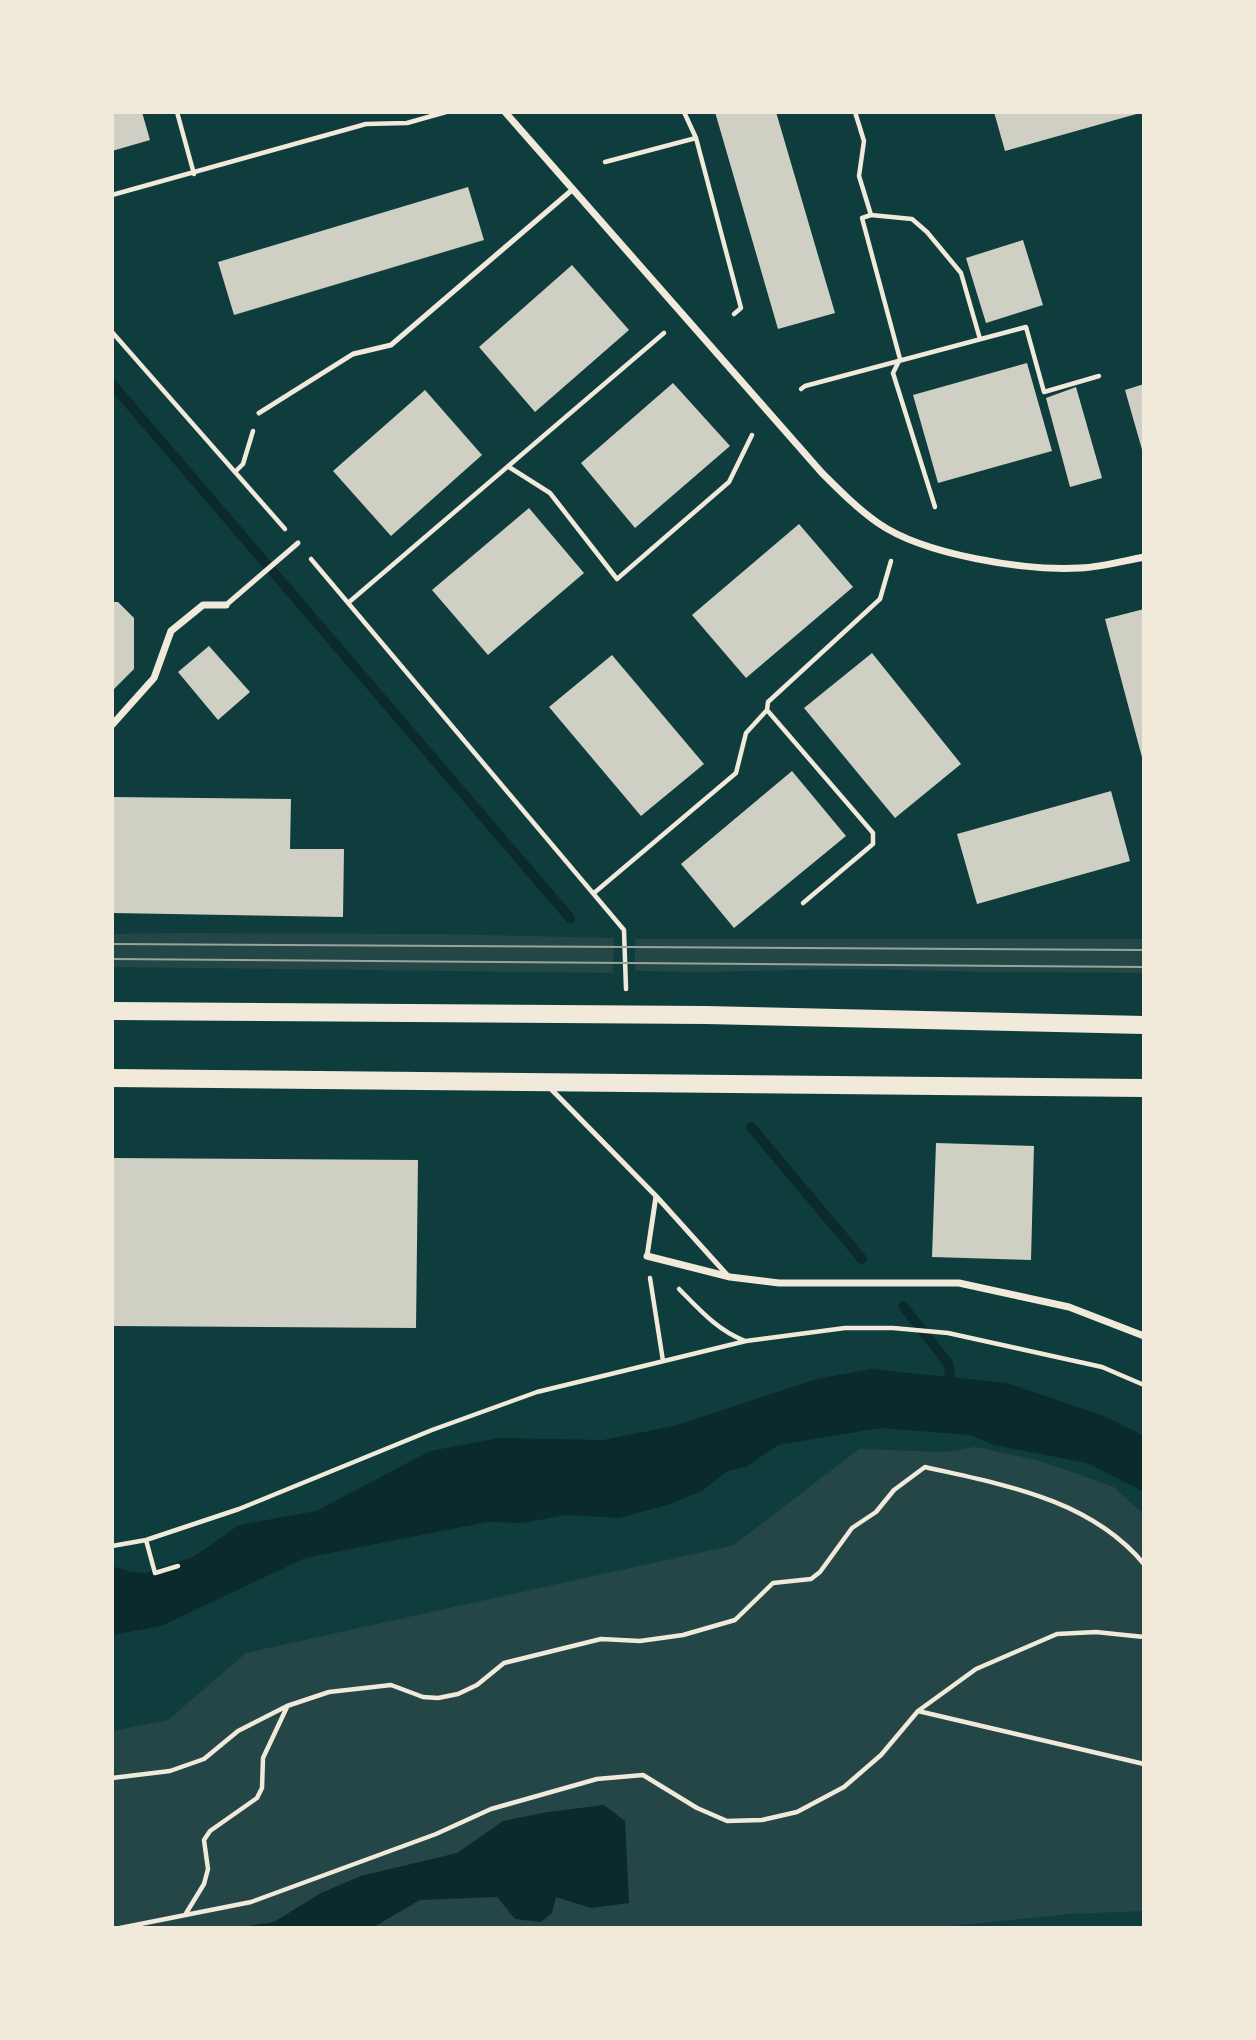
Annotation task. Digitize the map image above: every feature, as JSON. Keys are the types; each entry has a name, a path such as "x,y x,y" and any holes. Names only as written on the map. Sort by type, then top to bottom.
{"main road":[{"path":"112,1011 706,1015 1144,1025"},
{"path":"112,1078 1144,1088"}],"street":[{"path":"505,112 822,473 878,524 901,536 949,551 1030,567 1082,568 1144,557"},
{"path":"112,725 154,678 171,631 203,605 226,605"},
{"path":"647,1256 730,1277 779,1283 960,1283 1069,1307 1144,1336"}],"lane":[{"path":"259,413 353,354 391,345 572,190"},
{"path":"226,605 298,543"},
{"path":"543,1081 656,1196 730,1277"},
{"path":"647,1256 656,1196"}],"path":[{"path":"177,112 194,174"},
{"path":"112,195 366,124 407,124 446,112"},
{"path":"684,112 696,138 741,308 734,314"},
{"path":"855,112 864,141 859,176 871,215"},
{"path":"606,162 696,138"},
{"path":"934,507 893,373 900,359 862,218 871,215 912,219 927,232 961,273 980,339"},
{"path":"801,389 900,359 1026,327 1044,392 1099,376"},
{"path":"112,332 298,543 624,930 626,993"},
{"path":"348,603 664,333"},
{"path":"235,472 243,464 259,413"},
{"path":"509,467 550,494 617,579 729,482 752,435"},
{"path":"594,892 736,773 746,733 766,710 768,702 880,599 891,561"},
{"path":"766,710 873,833 873,844 803,903"},
{"path":"647,1256 713,1324 731,1336 746,1341"},
{"path":"647,1256 663,1361"},
{"path":"112,1546 146,1540 239,1509 432,1430 537,1392 746,1341 845,1328 893,1328 948,1333 1102,1367 1144,1385"},
{"path":"112,1778 170,1771 204,1759 238,1731 287,1706 329,1692 391,1685 423,1697 438,1698 458,1694 477,1685 504,1663 601,1639 640,1641 683,1635 735,1620 774,1583 811,1579 820,1572 852,1528 876,1512 894,1490 925,1467 1028,1491 1074,1510 1112,1532 1144,1564"},
{"path":"146,1540 154,1573 178,1566"},
{"path":"120,1928 251,1902 436,1834 491,1809 597,1779 643,1775 697,1808 727,1821 762,1820 797,1812 844,1787 881,1755 918,1711 976,1669 1057,1634 1096,1632 1144,1637"},
{"path":"185,1916 204,1884 208,1869 204,1839 210,1831 257,1798 262,1788 263,1758 287,1706"},
{"path":"918,1711 1144,1764"}],"shaded area":[{"path":"112,934 614,938 613,973 112,967"},
{"path":"635,939 1144,939 1144,973 848,969 635,971"},
{"path":"871,1369 1007,1383 1104,1416 1144,1436 1144,1492 1087,1463 994,1445 970,1435 881,1428 778,1445 746,1467 727,1471 702,1491 667,1505 619,1518 566,1515 522,1523 487,1522 305,1558 161,1626 112,1635 112,1566 145,1573 193,1557 239,1525 316,1511 430,1451 499,1438 603,1440 674,1426 817,1379"},
{"path":"975,1447 1037,1460 1114,1487 1144,1515 1144,1911 1069,1914 931,1928 112,1928 112,1731 168,1720 246,1653 734,1545 859,1449 945,1452"},
{"path":"604,1805 625,1821 629,1903 591,1908 556,1897 552,1913 541,1922 515,1919 497,1897 420,1900 372,1928 235,1928 274,1922 321,1893 361,1876 457,1853 503,1821"}],"building":[{"path":"112,112 142,112 150,140 112,151"},
{"path":"715,112 776,112 835,313 778,329"},
{"path":"994,112 1140,112 1140,113 1005,151"},
{"path":"468,187 484,240 234,315 218,262"},
{"path":"1023,240 1043,305 986,323 966,258"},
{"path":"572,265 629,330 535,412 479,347"},
{"path":"1027,363 1052,451 938,483 913,395"},
{"path":"673,383 730,446 635,528 581,463"},
{"path":"1144,384 1144,453 1143,453 1125,390"},
{"path":"1076,387 1102,478 1070,487 1046,398"},
{"path":"425,390 482,455 391,536 333,471"},
{"path":"529,508 584,573 488,655 432,590"},
{"path":"799,524 853,587 746,678 692,615"},
{"path":"112,602 118,602 134,618 134,669 112,691"},
{"path":"1144,609 1144,761 1143,761 1105,619"},
{"path":"209,646 250,692 218,720 178,672"},
{"path":"872,653 961,764 895,818 804,708"},
{"path":"612,655 704,764 641,816 549,707"},
{"path":"792,771 846,836 734,928 681,864"},
{"path":"1111,791 1130,861 977,904 957,834"},
{"path":"112,797 291,799 290,849 344,849 343,917 112,913"},
{"path":"936,1143 1034,1146 1031,1260 932,1257"},
{"path":"112,1158 418,1160 416,1328 112,1326"}],"waterway":[{"path":"112,384 570,918"},
{"path":"751,1127 862,1259"},
{"path":"903,1306 948,1363 952,1389"}],"tram line":[{"path":"112,944 1144,950"},
{"path":"112,959 1144,967"}]}
